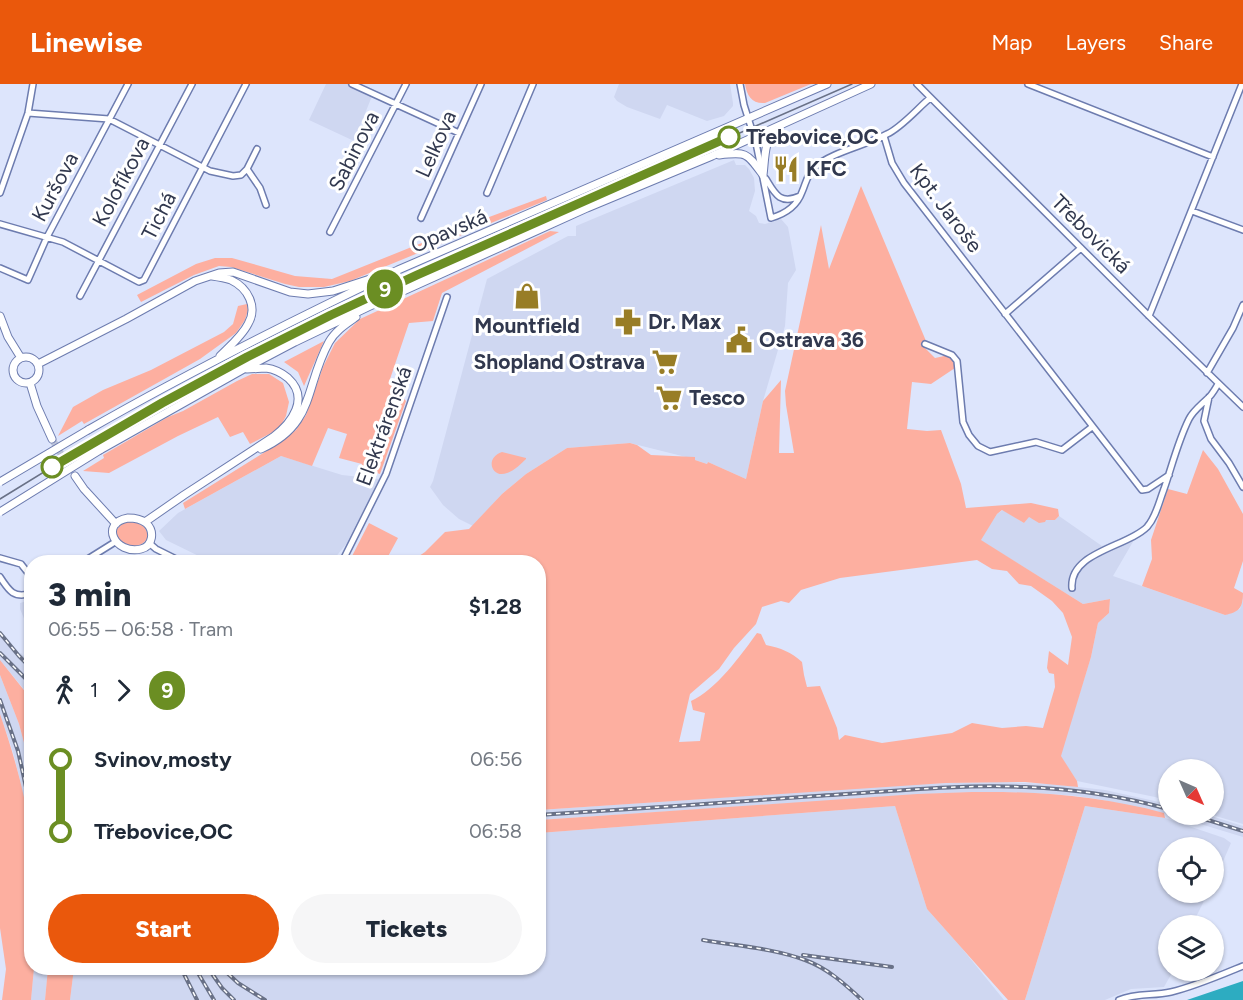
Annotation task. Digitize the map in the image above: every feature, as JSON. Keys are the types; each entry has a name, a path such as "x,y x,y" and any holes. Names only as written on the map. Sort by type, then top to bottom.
{"main road":[{"name":"Opavská","path":"0,482 88,430 216,360 322,306 398,270 827,84"},
{"name":"Opavská","path":"0,512 159,416 295,342 587,208 712,156 872,84"},
{"path":"763,175 768,141 771,134 782,124"},
{"path":"712,156 741,153 749,156 763,175"},
{"path":"38,364 195,281 222,272 233,272 290,292 312,294 338,290 398,270"},
{"path":"210,276 228,279 241,286 249,297 252,308 252,316 248,325 216,360"},
{"path":"242,458 275,441 294,425 304,407 330,341 368,307"},
{"path":"0,316 8,337 21,358"},
{"path":"21,358 31,358 38,364 38,375 30,383 21,382 14,375 14,367 21,358"},
{"path":"145,522 273,437 294,415 298,396 292,382 286,376 268,368 242,370"},
{"path":"30,383 52,439"},
{"path":"75,476 116,524"},
{"path":"123,519 138,519 145,522 149,526 152,537 142,549 122,547 115,542 112,533 116,524 123,519"}],"street":[{"path":"0,193 28,113 33,84"},
{"name":"Kuršova","path":"0,267 28,280 47,237 128,84"},
{"name":"Kolofíkova","path":"80,296 192,84"},
{"name":"Tichá","path":"99,262 139,282 144,280 246,84"},
{"path":"352,84 459,133"},
{"name":"Sabinova","path":"330,232 406,84"},
{"name":"Lelkova","path":"421,218 481,84"},
{"path":"487,193 532,84"},
{"path":"740,84 763,175 771,218 789,210 796,203 808,176 818,165 884,136 930,98"},
{"name":"Třebovická","path":"917,84 1243,407"},
{"path":"1028,84 1213,157"},
{"path":"1149,316 1242,84"},
{"path":"28,113 109,119 210,171 232,176 241,175 247,170 257,149"},
{"name":"Kpt. Jaroše","path":"884,136 898,175 1142,490 1148,489 1168,475"},
{"path":"247,170 260,188 266,205"},
{"path":"763,175 774,193 781,198 791,200 801,195"},
{"path":"1192,211 1243,230"},
{"path":"0,224 63,242 99,262"},
{"path":"1005,314 1081,248"},
{"name":"Elektrárenská","path":"346,555 386,474 447,297"},
{"path":"1207,373 1233,328 1243,305"},
{"path":"925,344 952,355 957,362 963,422 969,435 978,446 990,452 1036,442 1062,450 1092,427"},
{"path":"1072,588 1072,582 1082,564 1138,533 1154,516 1190,417 1209,398 1218,384"},
{"path":"1209,398 1204,421 1211,439 1243,487"},
{"path":"94,555 115,542"},
{"path":"149,543 168,555"},
{"path":"0,558 21,564 24,568"},
{"path":"0,577 15,594 24,595"},
{"path":"1119,1000 1129,995 1170,993 1243,966"}],"shaded area":[{"path":"326,84 349,84 372,96 354,141 309,120"},
{"path":"619,84 730,84 733,106 724,116 707,121 667,105 660,119 617,101 614,97"},
{"path":"745,84 811,84 765,103 751,98"},
{"path":"734,160 736,165 745,165 754,178 755,191 749,211 756,216 759,223 765,224 781,219 788,227 796,270 788,283 785,326 763,401 746,479 708,462 707,464 695,460 695,457 686,457 630,443 567,448 526,474 502,494 473,526 459,519 443,505 430,487 487,279 568,236 576,236 576,226"},
{"path":"861,186 926,341 924,347 935,358 949,355 954,363 955,368 931,384 912,382 907,429 941,430 961,484 966,508 1031,503 1058,509 1059,516 1055,520 1039,523 1029,517 1024,523 1002,510 997,514 981,540 1083,604 1110,599 1109,613 1098,623 1091,657 1061,756 1077,781 1078,787 1025,782 946,783 546,810 546,555 420,555 445,532 469,529 502,494 526,474 567,448 630,443 651,455 695,457 695,460 707,464 708,462 746,479 763,401 781,380 779,453 794,453 785,391 821,225 829,269","holes":["977,560 992,569 1007,571 1019,584 1031,586 1052,601 1063,613 1072,637 1068,665 1049,651 1047,668 1049,673 1054,674 1055,687 1043,728 1026,726 1002,728 972,723 952,733 882,743 845,735 839,740 837,728 820,686 807,687 802,662 786,651 766,645 761,634 757,633 718,681 691,701 693,710 705,713 700,741 679,742 690,694 719,669 756,624 762,607 781,601 789,603 801,590 840,578"]},
{"path":"546,196 547,200 350,281 324,287 299,287 231,267 219,266 194,275 141,302 137,295 196,264 215,258 232,258 295,276 332,279"},
{"path":"550,231 559,232 442,293 433,321 409,323 389,382 406,401 380,474 361,468 362,464 339,458 347,434 328,428 312,466 281,456 185,509 183,503 296,430 306,415 323,367 335,343 360,319"},
{"path":"247,304 245,320 236,333 200,359 84,424 82,421 58,436 73,407 103,390 151,370 224,332 233,324 238,306"},
{"path":"324,341 304,386 298,372 284,362"},
{"path":"252,374 269,374 283,383 289,402 286,416 279,429 250,444 243,432 230,437 218,417 109,473 83,471 104,458 103,455 168,417"},
{"path":"1203,450 1218,469 1243,514 1243,561 1234,588 1243,593 1242,602 1237,611 1225,615 1142,586 1152,559 1151,540 1168,489 1187,494"},
{"path":"502,452 526,459 510,472 497,473 492,463 496,455"},
{"path":"281,456 342,475 379,479 347,543 337,555 197,555 166,540 159,531 178,513"},
{"path":"1003,510 1024,523 1028,517 1055,520 1059,516 1102,546 1130,534 1134,540 1113,576 1225,615 1240,609 1243,600 1243,824 1224,818 1224,759 1158,759 1158,798 1077,781 1060,756 1091,657 1098,623 1109,613 1110,599 1083,604 980,540 997,514"},
{"path":"126,522 138,523 146,529 148,537 142,544 134,546 118,539 116,530"},
{"path":"369,523 398,538 389,555 353,555"},
{"path":"24,602 24,618 20,609 20,603"},
{"path":"0,630 19,654 24,656 24,689 0,660"},
{"path":"0,660 24,690 24,743 19,724 0,675"},
{"path":"0,675 24,743 24,801 13,752 0,714"},
{"path":"0,714 24,800 24,975 33,975 31,1000 2,1000 6,969 0,928"},
{"path":"999,782 1052,784 1105,790 1158,802 1158,812 1077,796 999,792 946,793 546,820 546,810 917,784"},
{"path":"972,792 1021,792 1069,796 1117,802 1158,812 1158,817 1085,806 1025,1000 1008,1000 927,909 895,806 546,832 546,820"},
{"path":"895,806 927,909 1004,1000 70,1000 73,975 546,975 546,832"},
{"path":"1085,806 1158,817 1158,825 1186,825 1221,837 1158,837 1158,903 1203,903 1197,915 1158,915 1158,981 1167,981 1164,987 1131,989 1105,1000 1025,1000"},
{"path":"1224,820 1243,826 1243,837 1204,825 1224,825"},
{"path":"1224,838 1231,843 1224,859"},
{"path":"33,975 47,975 45,1000 31,1000"},
{"path":"47,975 73,975 70,1000 45,1000"}],"water":[{"path":"1243,981 1243,1000 1187,1000"}],"tunnel":[{"path":"52,439 72,472"}],"tram line":[{"path":"0,499 143,414 290,335 462,255 852,84"},
{"name":"9","path":"52,467 162,403 289,335 417,275 729,137"}],"railway":[{"path":"0,633 24,661"},
{"path":"0,653 24,677"},
{"path":"0,700 18,751 24,778"},
{"path":"546,814 973,787 1061,789 1133,800 1158,806"},
{"path":"1224,825 1243,831"},
{"path":"703,940 767,950 813,963 842,982 862,1000"},
{"path":"803,955 892,967"},
{"path":"184,975 197,1000"},
{"path":"199,975 214,1000"},
{"path":"213,975 234,1000"},
{"path":"229,975 265,1000"}],"place":[{"name":"Třebovice,OC","path":"729,137"},
{"name":"KFC","path":"786,169"},
{"name":"Mountfield","path":"527,296"},
{"name":"Dr. Max","path":"628,322"},
{"name":"Ostrava 36","path":"739,340"},
{"name":"Shopland Ostrava","path":"665,362"},
{"name":"Tesco","path":"669,398"}]}
